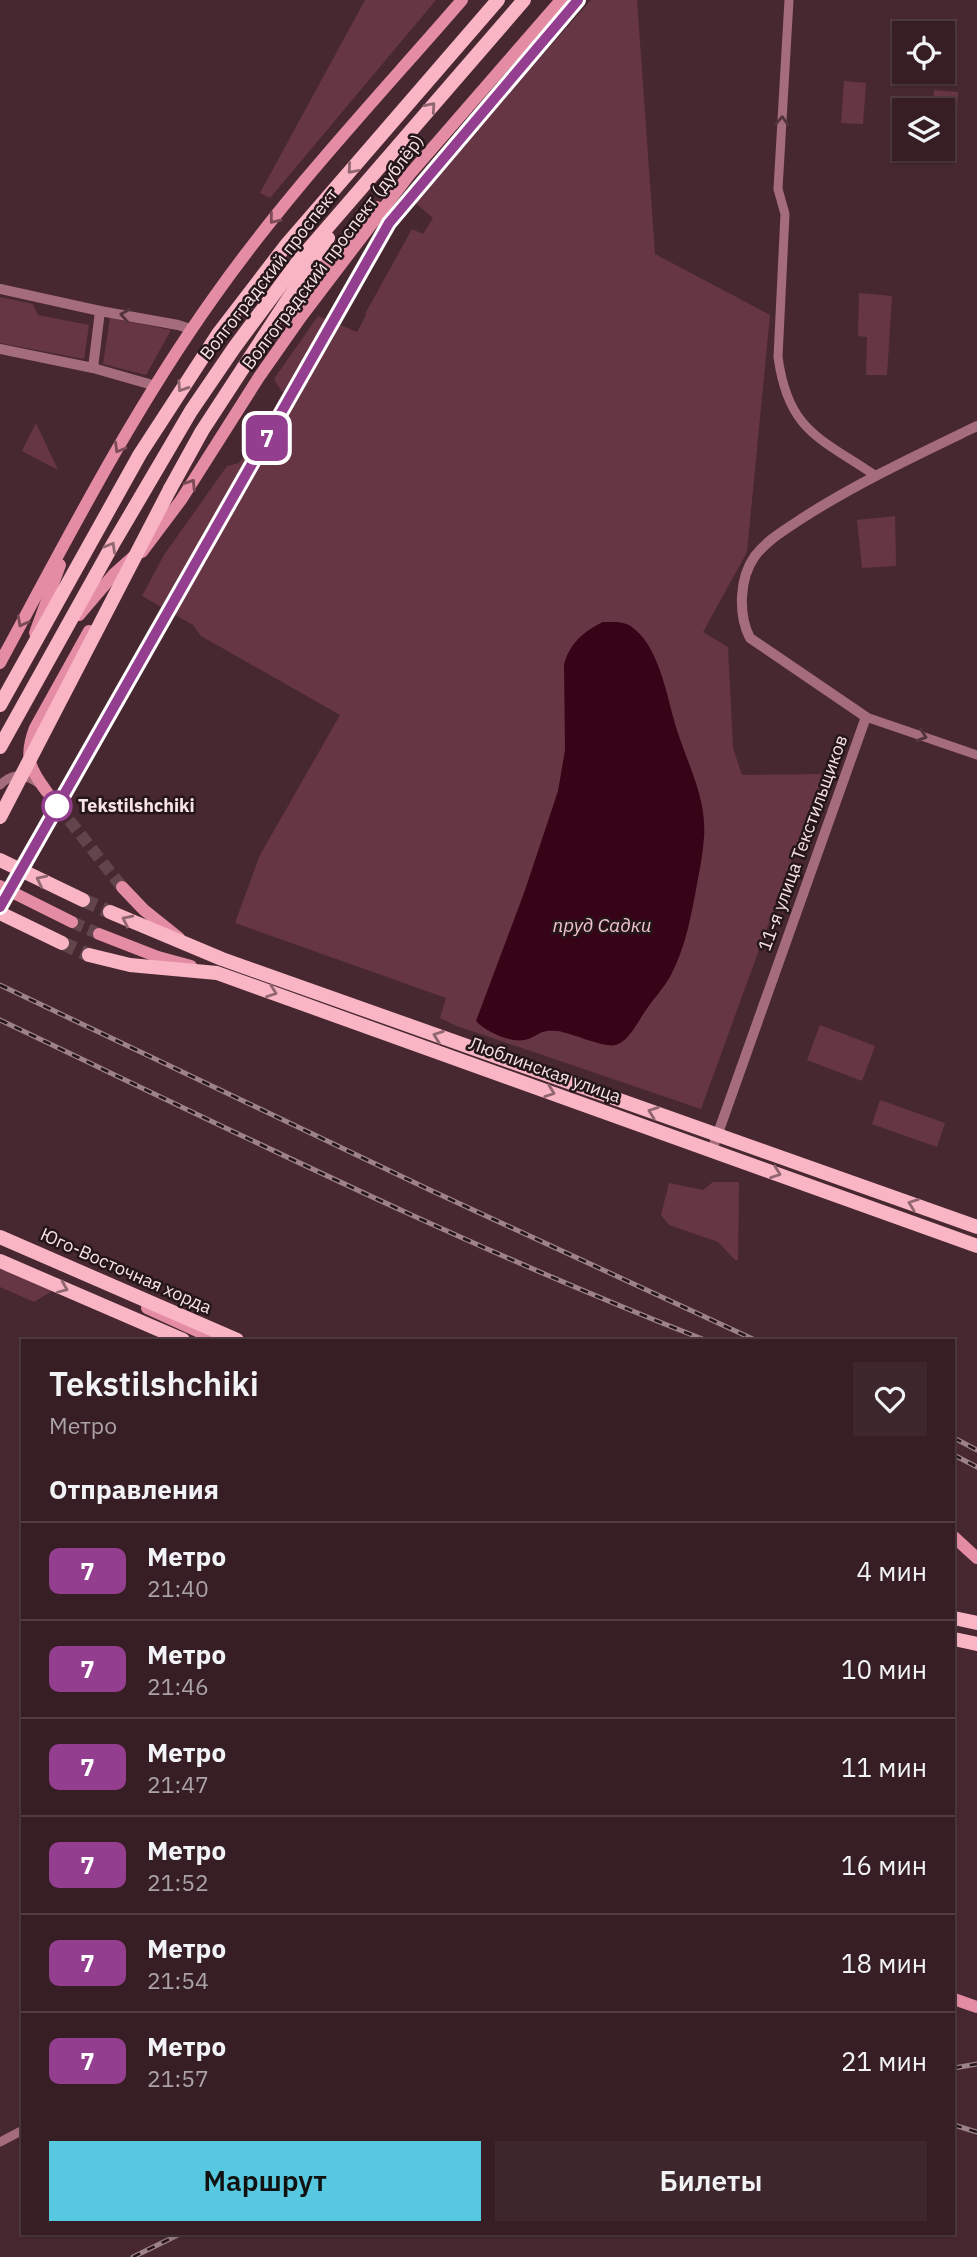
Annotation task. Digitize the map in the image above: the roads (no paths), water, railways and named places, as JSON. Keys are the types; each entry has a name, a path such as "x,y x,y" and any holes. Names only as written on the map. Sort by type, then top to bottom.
{"main road":[{"path":"0,663 78,519 191,329 293,195 462,0"},
{"name":"Волгоградский проспект","path":"0,747 139,499 215,375 285,279 524,0"},
{"name":"Волгоградский проспект (дублёр)","path":"45,788 28,757 28,746 35,728 113,589 152,540 301,317 409,176 561,0"},
{"name":"Волгоградский проспект","path":"0,705 140,454 218,334 287,244 495,3"},
{"path":"268,334 356,228 409,176"},
{"path":"0,817 202,431 268,334 355,196"},
{"path":"24,662 78,519"},
{"name":"Волгоградский проспект (дублёр)","path":"53,649 92,598 152,540"},
{"path":"0,860 83,900"},
{"path":"0,886 72,922"},
{"path":"122,887 144,910 190,946"},
{"name":"Люблинская улица","path":"110,912 190,946 977,1227"},
{"path":"0,913 62,943"},
{"name":"Люблинская улица","path":"99,934 712,1150 977,1247"},
{"path":"89,955 130,965 208,971"},
{"path":"0,1239 215,1339"},
{"name":"Юго-Восточная хорда","path":"0,1239 235,1339"},
{"path":"0,1261 181,1339"},
{"path":"955,1538 977,1558"},
{"path":"955,1618 977,1623"},
{"path":"955,1639 977,1644"},
{"path":"955,1999 977,2007"}],"street":[{"path":"789,0 778,189 785,214 778,357 787,399 800,422 811,433 876,476"},
{"path":"0,289 191,329"},
{"path":"93,368 100,311"},
{"path":"0,349 93,368 156,386"},
{"path":"977,426 876,476 821,506 780,533 761,548 749,566 743,590 743,621 750,638 866,717 977,755"},
{"name":"11-я улица Текстильщиков","path":"712,1150 866,717"},
{"path":"0,785 7,778 22,775 45,788"},
{"path":"0,2142 21,2131"}],"water":[{"name":"пруд Садки","path":"603,622 629,625 648,645 661,673 677,730 696,782 703,809 704,837 690,919 681,953 671,975 625,1040 610,1045 551,1031 524,1040 512,1040 491,1032 476,1021 524,893 558,791 565,750 566,657 578,639"}],"tunnel":[{"path":"47,792 122,887"},
{"path":"83,900 110,912"},
{"path":"72,922 99,934"},
{"path":"62,943 89,955"}],"railway":[{"path":"0,985 430,1190 753,1339"},
{"path":"0,1020 437,1227 702,1339"},
{"path":"955,1439 977,1450"},
{"path":"955,1456 977,1467"},
{"path":"955,2068 977,2064"},
{"path":"955,2125 977,2132"},
{"path":"133,2257 178,2235"}],"metro line":[{"name":"7","path":"0,907 389,223 578,0"}],"place":[{"name":"Tekstilshchiki","path":"57,806"}]}
